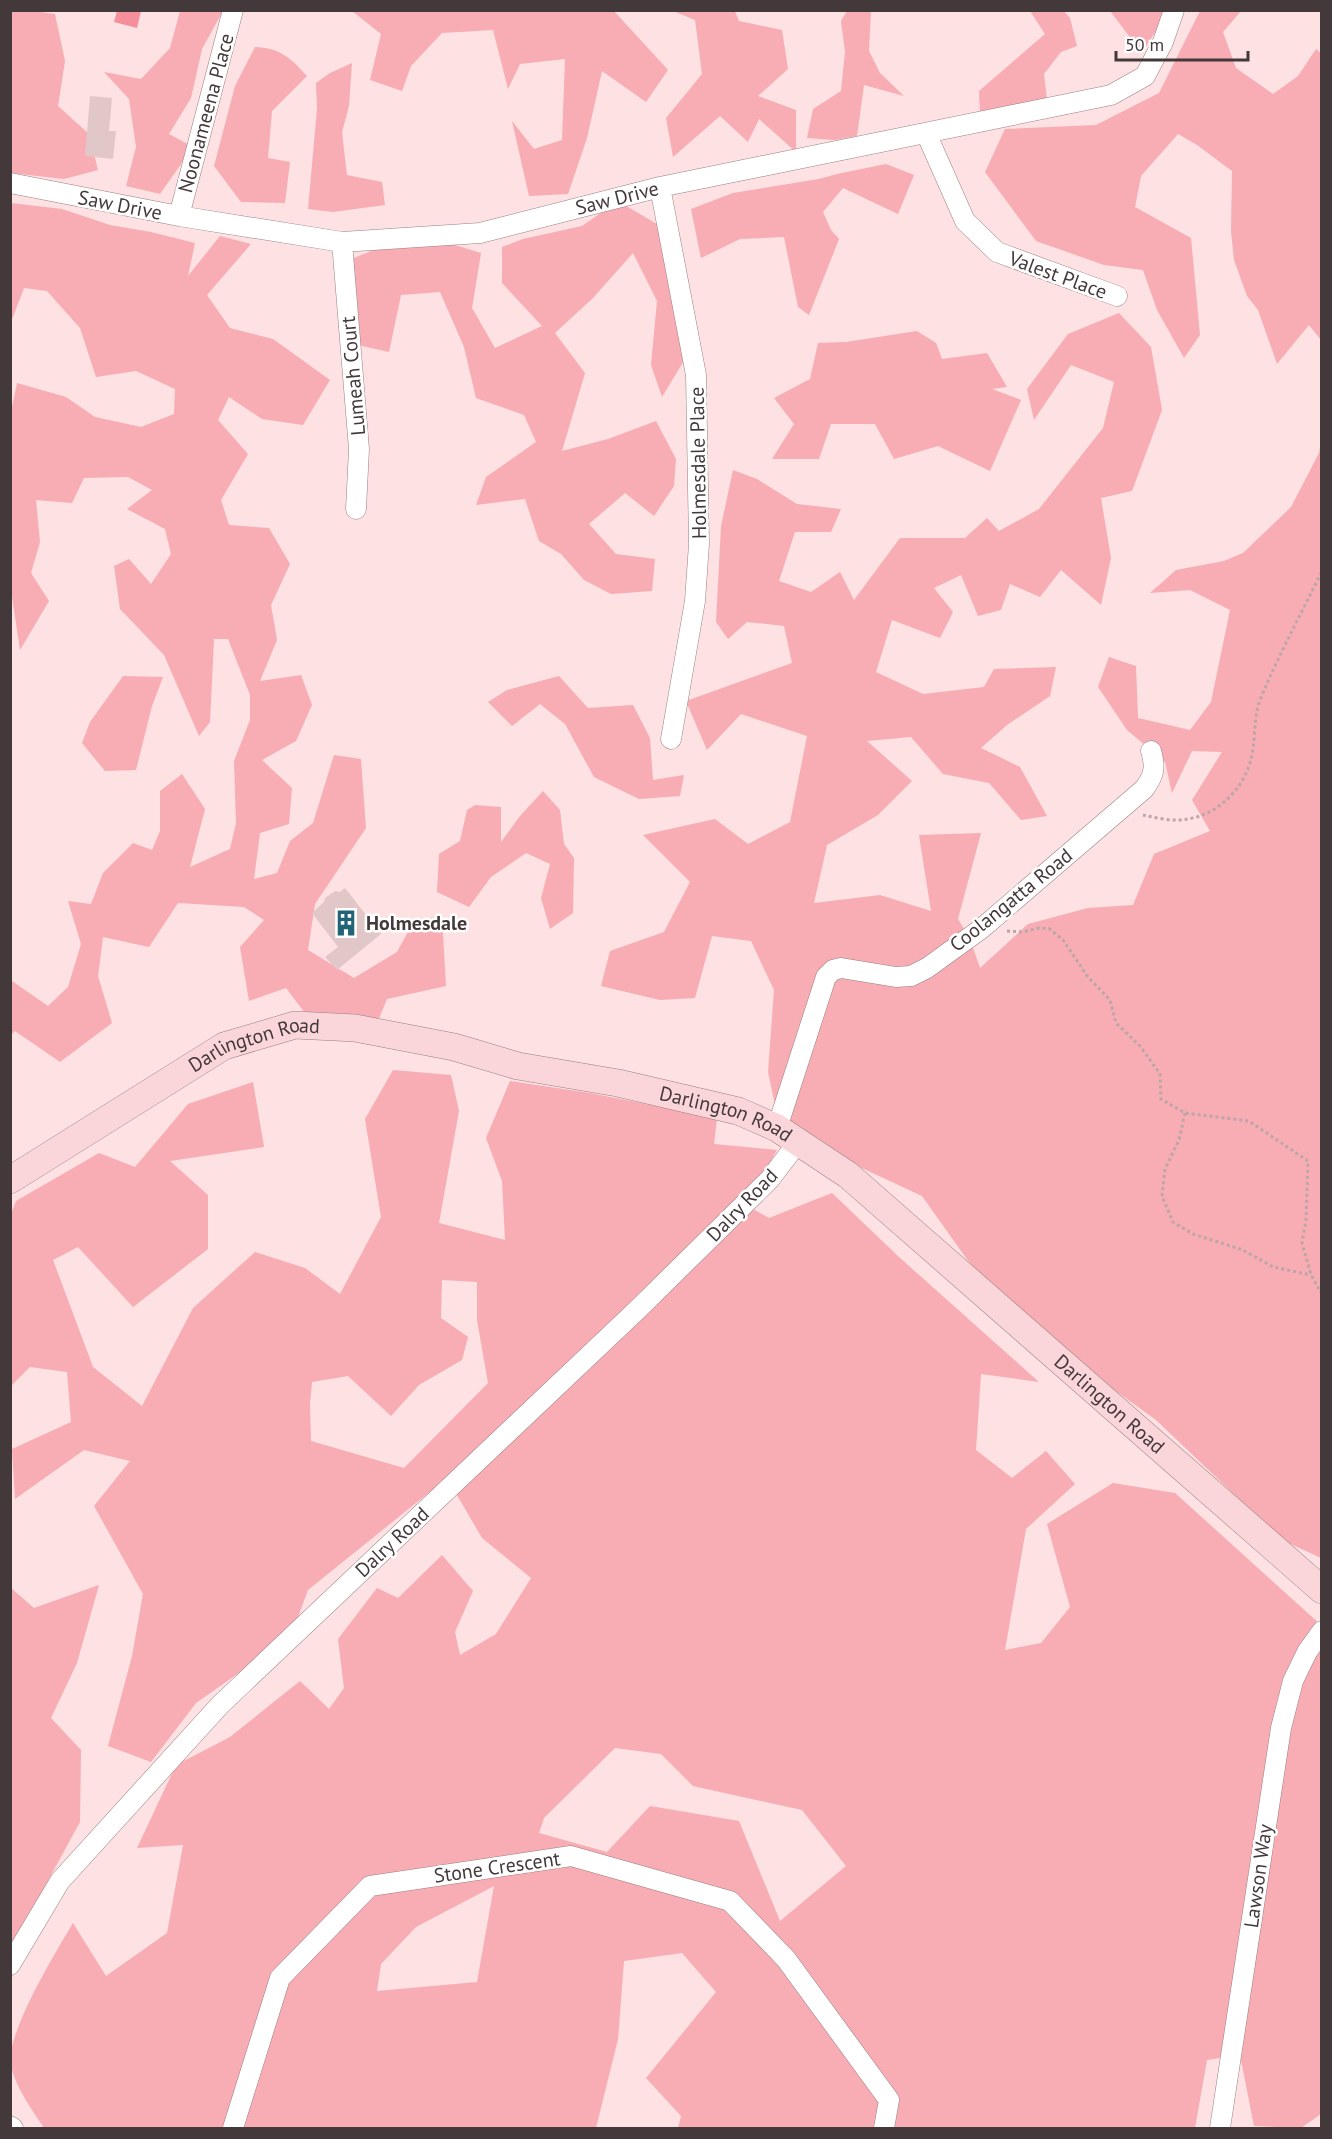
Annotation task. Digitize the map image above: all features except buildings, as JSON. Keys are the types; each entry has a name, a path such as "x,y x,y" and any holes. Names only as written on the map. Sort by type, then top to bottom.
{"street":[{"name":"Noonameena Place","path":"179,216 233,10"},
{"name":"Saw Drive","path":"10,183 179,216 342,242 480,233 660,187 1111,95 1145,76 1164,42 1174,10"},
{"name":"Valest Place","path":"926,133 965,221 997,252 1117,296"},
{"name":"Holmesdale Place","path":"660,187 697,386 699,544 695,601 671,740"},
{"name":"Lumeah Court","path":"342,242 358,448 356,509"},
{"name":"Coolangatta Road","path":"826,977 833,970 841,968 896,977 911,975 927,968 981,929 1136,797 1151,779 1154,771 1151,751"},
{"name":"Dalry Road","path":"10,1965 60,1881 220,1705 637,1310 770,1179 788,1134 826,977"},
{"name":"Darlington Road","path":"10,1180 224,1046 296,1025 355,1028 454,1047 518,1066 618,1083 727,1109 788,1134 857,1183 1322,1590"},
{"name":"Lawson Way","path":"1220,2128 1281,1728 1293,1681 1307,1652 1322,1631"},
{"name":"Stone Crescent","path":"232,2128 280,1978 370,1886 571,1856 730,1901 786,1959 889,2100 884,2128"}],"path":[{"path":"1121,808 1143,815 1186,820 1199,817 1220,805 1236,792 1251,759 1259,703 1322,571"},
{"path":"981,929 1023,932 1039,928 1050,929 1063,940 1088,977 1110,1000 1116,1023 1140,1047 1160,1074 1161,1099 1185,1113 1249,1121 1308,1161 1306,1221 1302,1243 1311,1275 1322,1294"},
{"path":"1185,1113 1179,1140 1165,1169 1162,1196 1173,1222 1193,1234 1243,1250 1273,1267 1311,1275"}],"shaded area":[{"path":"11,11 55,14 65,61 58,106 89,134 98,170 64,179 11,173"},
{"path":"117,11 141,11 137,28 114,22"},
{"path":"180,11 223,11 202,49 191,98 169,134 193,147 160,194 126,186 136,147 129,99 104,72 141,79 170,48"},
{"path":"352,11 614,11 668,70 646,102 602,71 587,138 568,194 529,196 512,121 534,149 562,140 565,59 520,64 508,89 493,30 442,33 411,66 402,91 370,80 381,34"},
{"path":"673,11 735,11 739,21 782,30 788,69 758,96 796,110 796,152 759,119 748,142 720,116 673,157 666,118 702,74 695,20"},
{"path":"847,11 871,11 869,51 880,73 904,96 864,85 857,136 835,140 807,138 813,109 841,91 845,52 841,21"},
{"path":"1030,11 1064,11 1070,18 1077,46 1061,52 1044,74 1047,100 980,114 979,91 1045,34"},
{"path":"1110,11 1163,11 1159,26 1142,53"},
{"path":"1200,11 1241,11 1223,32 1236,68 1273,94 1298,76 1316,49 1321,53 1321,340 1309,325 1277,364 1258,310 1247,296 1234,260 1231,231 1232,171 1197,145 1178,134 1141,176 1135,207 1191,238 1200,335 1184,358 1157,310 1143,270 1104,265 1036,241 985,172 1005,129 1096,125 1159,93"},
{"path":"255,47 271,49 284,55 307,76 272,111 268,158 290,162 285,203 241,202 214,166 235,86"},
{"path":"352,63 349,106 342,132 347,175 382,182 385,205 333,212 308,209 317,109 316,83 330,73"},
{"path":"886,164 914,175 898,214 843,188 823,212 831,230 839,239 809,315 798,307 784,237 740,239 701,258 691,209 733,193 819,179"},
{"path":"618,201 677,236 674,316 694,344 662,397 651,365 657,301 633,253 593,298 555,333 585,373 562,451 608,439 656,421 676,459 674,486 654,516 625,493 589,524 616,554 655,559 652,591 611,594 584,580 561,554 539,541 525,499 476,505 486,477 536,442 524,415 476,398 464,347 440,292 401,295 389,352 358,345 349,260 381,247 442,241 481,253 472,308 495,348 542,326 502,283 502,247 523,239 582,226"},
{"path":"11,203 62,209 110,225 195,243 188,276 220,236 251,244 207,295 230,328 273,339 330,380 303,425 262,419 229,397 218,420 248,454 221,500 229,525 269,528 290,564 271,605 277,640 260,681 301,675 312,705 296,741 262,760 292,788 289,824 260,833 254,879 277,873 290,841 313,823 334,755 361,759 366,828 315,904 308,950 354,978 397,952 415,919 442,917 446,986 387,999 378,1021 308,1017 286,988 249,1001 240,947 264,920 244,907 178,903 149,947 103,937 98,976 112,1023 60,1062 15,1031 11,1035 11,982 48,1006 68,987 81,944 68,901 91,904 103,873 133,843 152,850 160,831 160,791 182,774 205,809 190,867 230,849 236,823 234,761 250,720 250,695 228,639 214,639 210,722 199,736 164,655 120,609 114,566 129,559 151,584 171,554 165,529 127,509 152,490 128,477 84,478 72,503 36,500 40,542 31,573 49,601 20,650 12,597 11,412 17,383 66,397 95,417 141,427 174,414 175,389 136,371 96,377 80,328 47,291 24,288 11,322"},
{"path":"1119,313 1151,347 1162,410 1132,491 1101,498 1111,558 1101,605 1061,570 1040,597 1010,584 1001,610 978,616 961,575 934,588 953,612 940,638 892,620 876,672 923,694 984,687 994,669 1056,667 1050,696 1007,725 981,748 1020,767 1047,816 1021,820 989,783 943,774 911,737 867,741 912,781 878,815 827,845 814,903 880,895 931,911 919,835 981,833 958,919 970,939 980,968 1028,924 1088,908 1133,905 1154,854 1210,831 1192,800 1222,752 1192,751 1172,793 1165,762 1127,730 1098,687 1109,657 1136,666 1138,718 1190,730 1211,702 1230,610 1190,590 1150,593 1176,570 1224,561 1243,553 1291,507 1319,453 1321,442 1321,1558 1282,1540 1156,1420 1045,1340 971,1265 922,1196 836,1156 779,1124 768,1072 774,990 751,941 712,936 695,998 660,1000 601,986 610,951 664,932 690,882 643,835 715,819 748,844 790,822 807,736 741,714 707,750 686,701 792,663 784,626 747,622 728,639 716,622 721,526 733,470 757,479 797,504 841,509 831,532 795,532 779,581 811,592 840,572 854,600 900,538 965,538 987,518 999,531 1039,509 1103,428 1114,382 1071,365 1034,420 1027,389 1068,334"},
{"path":"917,331 936,343 942,359 987,353 1007,387 992,389 1021,400 990,471 938,446 894,459 875,424 831,424 819,459 772,459 794,424 774,398 810,379 818,343 846,342"},
{"path":"123,676 163,677 152,706 136,770 105,771 82,743 90,722"},
{"path":"559,676 588,708 633,705 650,738 653,780 684,775 680,796 639,799 594,777 565,724 540,704 512,726 488,702 507,690"},
{"path":"543,791 560,810 564,844 574,858 573,913 550,929 541,898 550,864 526,853 491,877 469,907 437,892 439,854 460,841 467,810 475,805 501,807 501,842 520,816"},
{"path":"393,1070 451,1075 459,1111 439,1223 505,1240 502,1181 486,1138 510,1081 590,1093 717,1118 714,1144 777,1150 746,1205 769,1218 832,1193 899,1257 1039,1382 981,1374 976,1450 1012,1478 1046,1451 1075,1484 1026,1529 1005,1650 1041,1643 1070,1607 1047,1524 1113,1483 1175,1493 1321,1625 1321,2114 1301,2128 1254,2126 1240,2055 1207,2060 1195,2128 678,2128 681,2116 646,2078 716,1992 682,1953 624,1961 618,2039 596,2128 44,2128 21,2091 11,2067 15,2036 33,1994 73,1923 106,1976 167,1933 183,1845 137,1848 176,1765 230,1737 300,1681 329,1709 344,1688 338,1639 377,1588 398,1598 442,1555 473,1591 455,1632 460,1655 496,1634 531,1578 482,1538 447,1478 308,1590 291,1636 196,1703 151,1762 108,1746 132,1656 143,1594 94,1506 130,1461 84,1450 15,1499 12,1449 71,1422 67,1372 30,1367 11,1386 10,1217 16,1201 99,1153 135,1167 188,1104 253,1082 264,1147 170,1161 208,1195 208,1249 133,1307 78,1247 53,1260 93,1367 142,1406 193,1308 255,1252 305,1268 340,1294 381,1217 365,1119","holes":["442,1280 477,1282 477,1320 488,1383 404,1468 311,1441 312,1382 348,1376 391,1416 419,1385 462,1360 468,1337 441,1318","615,1748 661,1754 693,1786 802,1810 846,1866 780,1921 739,1821 650,1806 607,1852 539,1833 544,1818","494,1886 477,1982 377,1991 381,1964 416,1927"]},
{"path":"99,1585 77,1663 51,1718 81,1750 80,1822 32,1910 11,1981 11,1588 34,1608"}],"place":[{"name":"Holmesdale","path":"346,923"}]}
